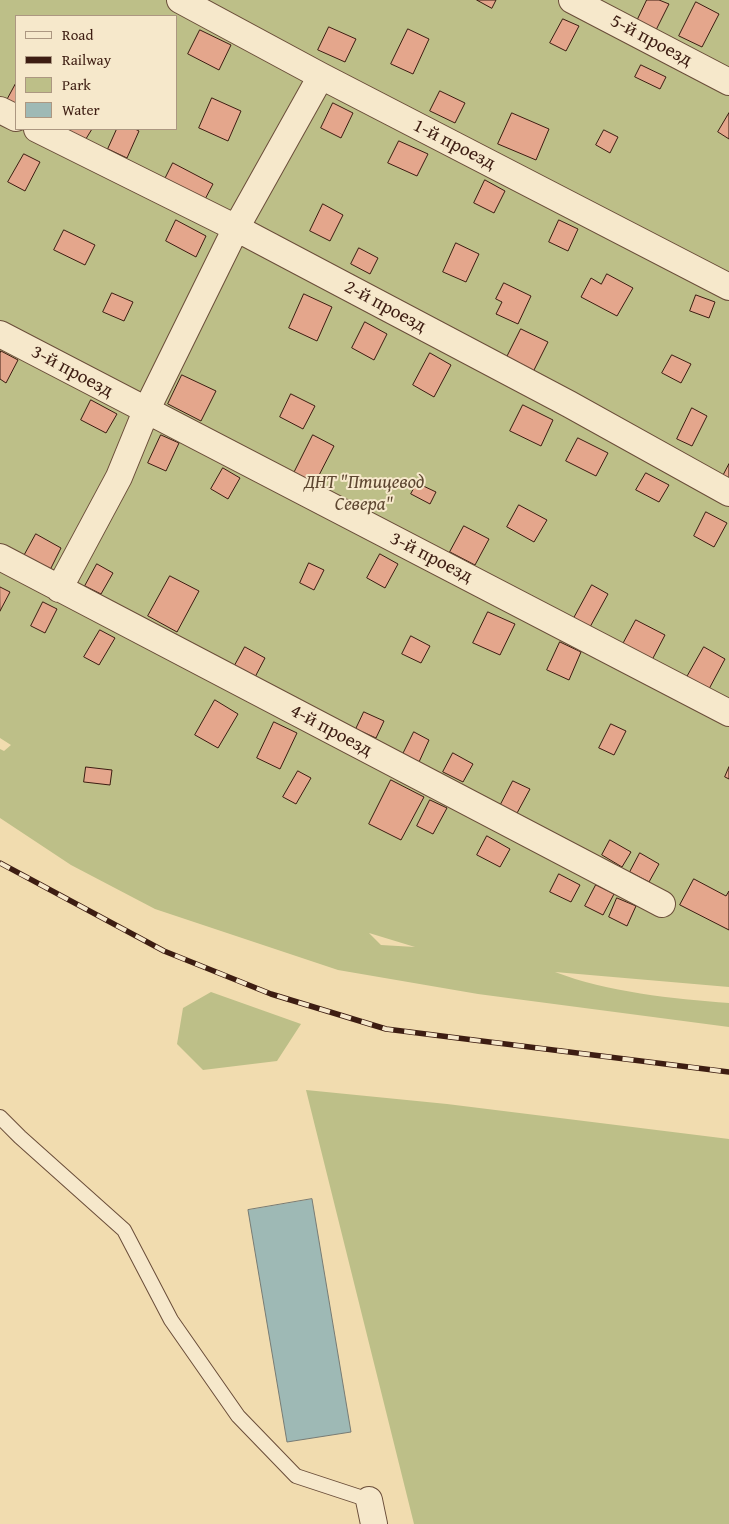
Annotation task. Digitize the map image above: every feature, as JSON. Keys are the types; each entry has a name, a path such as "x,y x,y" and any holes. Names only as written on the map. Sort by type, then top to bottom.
{"street":[{"name":"1-й проезд","path":"180,0 322,76 729,287"},
{"name":"5-й проезд","path":"572,0 729,82"},
{"path":"59,589 119,477 146,411 236,228 322,76"},
{"path":"0,110 15,118"},
{"name":"2-й проезд","path":"39,130 236,228 569,404 729,493"},
{"name":"3-й проезд","path":"0,334 729,713"},
{"name":"4-й проезд","path":"0,557 662,904"}],"lane":[{"path":"0,1117 124,1230 171,1320 238,1416 296,1476 371,1512"}],"green space":[{"name":"ДНТ \"Птицевод Севера\"","path":"0,0 729,0 729,987 555,972 596,985 640,994 729,1003 729,1027 478,994 338,970 155,909 71,865 0,818 0,749 4,751 11,745 0,738","holes":["369,933 415,947 381,945"]},
{"path":"211,992 301,1024 277,1061 203,1070 177,1044 183,1008"},
{"path":"306,1090 447,1104 729,1139 729,1524 414,1524"}],"water":[{"path":"312,1199 351,1432 287,1442 248,1210"}],"building":[{"path":"477,0 496,0 492,8"},
{"path":"647,0 659,0 669,4 656,30 637,21"},
{"path":"696,2 719,14 702,47 679,36"},
{"path":"563,19 579,26 566,51 550,43"},
{"path":"329,27 356,39 345,62 318,50"},
{"path":"408,29 429,39 413,74 391,64"},
{"path":"200,30 231,45 219,70 188,54"},
{"path":"641,65 666,77 660,89 635,77"},
{"path":"15,85 15,106 6,102"},
{"path":"440,91 465,103 455,123 430,111"},
{"path":"212,98 241,111 228,141 199,128"},
{"path":"333,103 353,113 341,138 321,128"},
{"path":"512,113 549,129 536,160 498,144"},
{"path":"729,113 729,139 718,132"},
{"path":"67,130 91,130 84,142 66,132"},
{"path":"117,130 139,131 127,158 108,149"},
{"path":"604,130 618,137 610,153 596,145"},
{"path":"399,141 428,154 417,176 388,163"},
{"path":"24,154 40,162 25,191 8,182"},
{"path":"173,163 213,184 202,205 162,185"},
{"path":"485,180 505,191 494,213 474,203"},
{"path":"323,204 343,215 330,241 310,231"},
{"path":"176,220 206,236 196,257 166,241"},
{"path":"559,220 578,229 568,251 549,242"},
{"path":"64,230 95,245 85,265 54,250"},
{"path":"456,243 479,254 466,282 443,272"},
{"path":"359,248 378,258 370,274 351,264"},
{"path":"607,274 633,288 617,316 581,297 591,278 601,284"},
{"path":"504,283 531,296 518,324 496,314 502,302 496,299"},
{"path":"112,293 133,302 124,321 103,312"},
{"path":"304,294 332,307 317,341 289,328"},
{"path":"696,295 715,302 709,318 690,311"},
{"path":"365,322 387,334 374,360 352,348"},
{"path":"521,329 548,342 533,372 506,359"},
{"path":"1,351 18,360 6,383 0,379"},
{"path":"430,353 451,365 434,397 413,385"},
{"path":"672,355 691,364 681,383 662,373"},
{"path":"182,375 216,391 201,421 168,404"},
{"path":"291,394 315,406 303,429 280,417"},
{"path":"91,400 117,414 106,433 81,420"},
{"path":"523,405 553,420 541,446 510,431"},
{"path":"692,408 707,416 692,446 677,439"},
{"path":"161,435 179,443 166,471 148,463"},
{"path":"313,435 334,446 315,483 294,473"},
{"path":"578,438 608,453 596,476 566,461"},
{"path":"729,464 729,479 723,476"},
{"path":"223,468 240,478 228,499 211,489"},
{"path":"646,473 669,485 659,502 636,490"},
{"path":"417,483 436,492 430,504 411,494"},
{"path":"519,505 547,520 534,542 507,527"},
{"path":"706,512 727,523 714,547 694,536"},
{"path":"464,526 489,539 475,565 450,552"},
{"path":"36,534 61,548 50,570 24,556"},
{"path":"380,554 398,564 385,588 367,578"},
{"path":"309,563 324,570 314,590 300,583"},
{"path":"97,564 113,573 101,594 85,586"},
{"path":"170,576 199,591 177,632 148,616"},
{"path":"592,585 608,594 590,627 574,618"},
{"path":"0,587 10,592 0,611"},
{"path":"43,602 57,609 45,633 31,626"},
{"path":"488,612 515,624 500,655 473,643"},
{"path":"636,620 665,635 652,660 623,644"},
{"path":"100,630 115,638 99,665 84,657"},
{"path":"411,636 430,646 421,663 402,654"},
{"path":"560,642 581,652 569,680 547,670"},
{"path":"245,647 265,658 254,679 234,667"},
{"path":"704,647 725,659 709,689 687,677"},
{"path":"215,700 238,714 218,748 195,735"},
{"path":"364,712 384,721 376,738 356,729"},
{"path":"274,722 297,733 280,769 257,758"},
{"path":"611,724 626,731 614,755 599,748"},
{"path":"414,732 429,740 419,762 403,754"},
{"path":"453,753 473,764 463,782 443,772"},
{"path":"86,767 112,770 110,785 84,782"},
{"path":"729,767 729,779 725,777"},
{"path":"298,771 311,778 296,804 283,797"},
{"path":"391,780 424,797 401,840 369,824"},
{"path":"513,781 530,789 516,815 500,806"},
{"path":"430,800 447,808 433,834 417,826"},
{"path":"487,836 510,849 500,867 477,855"},
{"path":"610,840 631,852 622,867 602,855"},
{"path":"640,853 659,864 649,882 630,872"},
{"path":"559,874 580,885 571,902 550,892"},
{"path":"694,879 726,896 729,891 729,930 680,905"},
{"path":"596,885 614,894 603,915 585,906"},
{"path":"617,898 636,906 627,926 609,917"}],"railway":[{"path":"0,863 164,951 271,994 386,1029 729,1072"}]}
